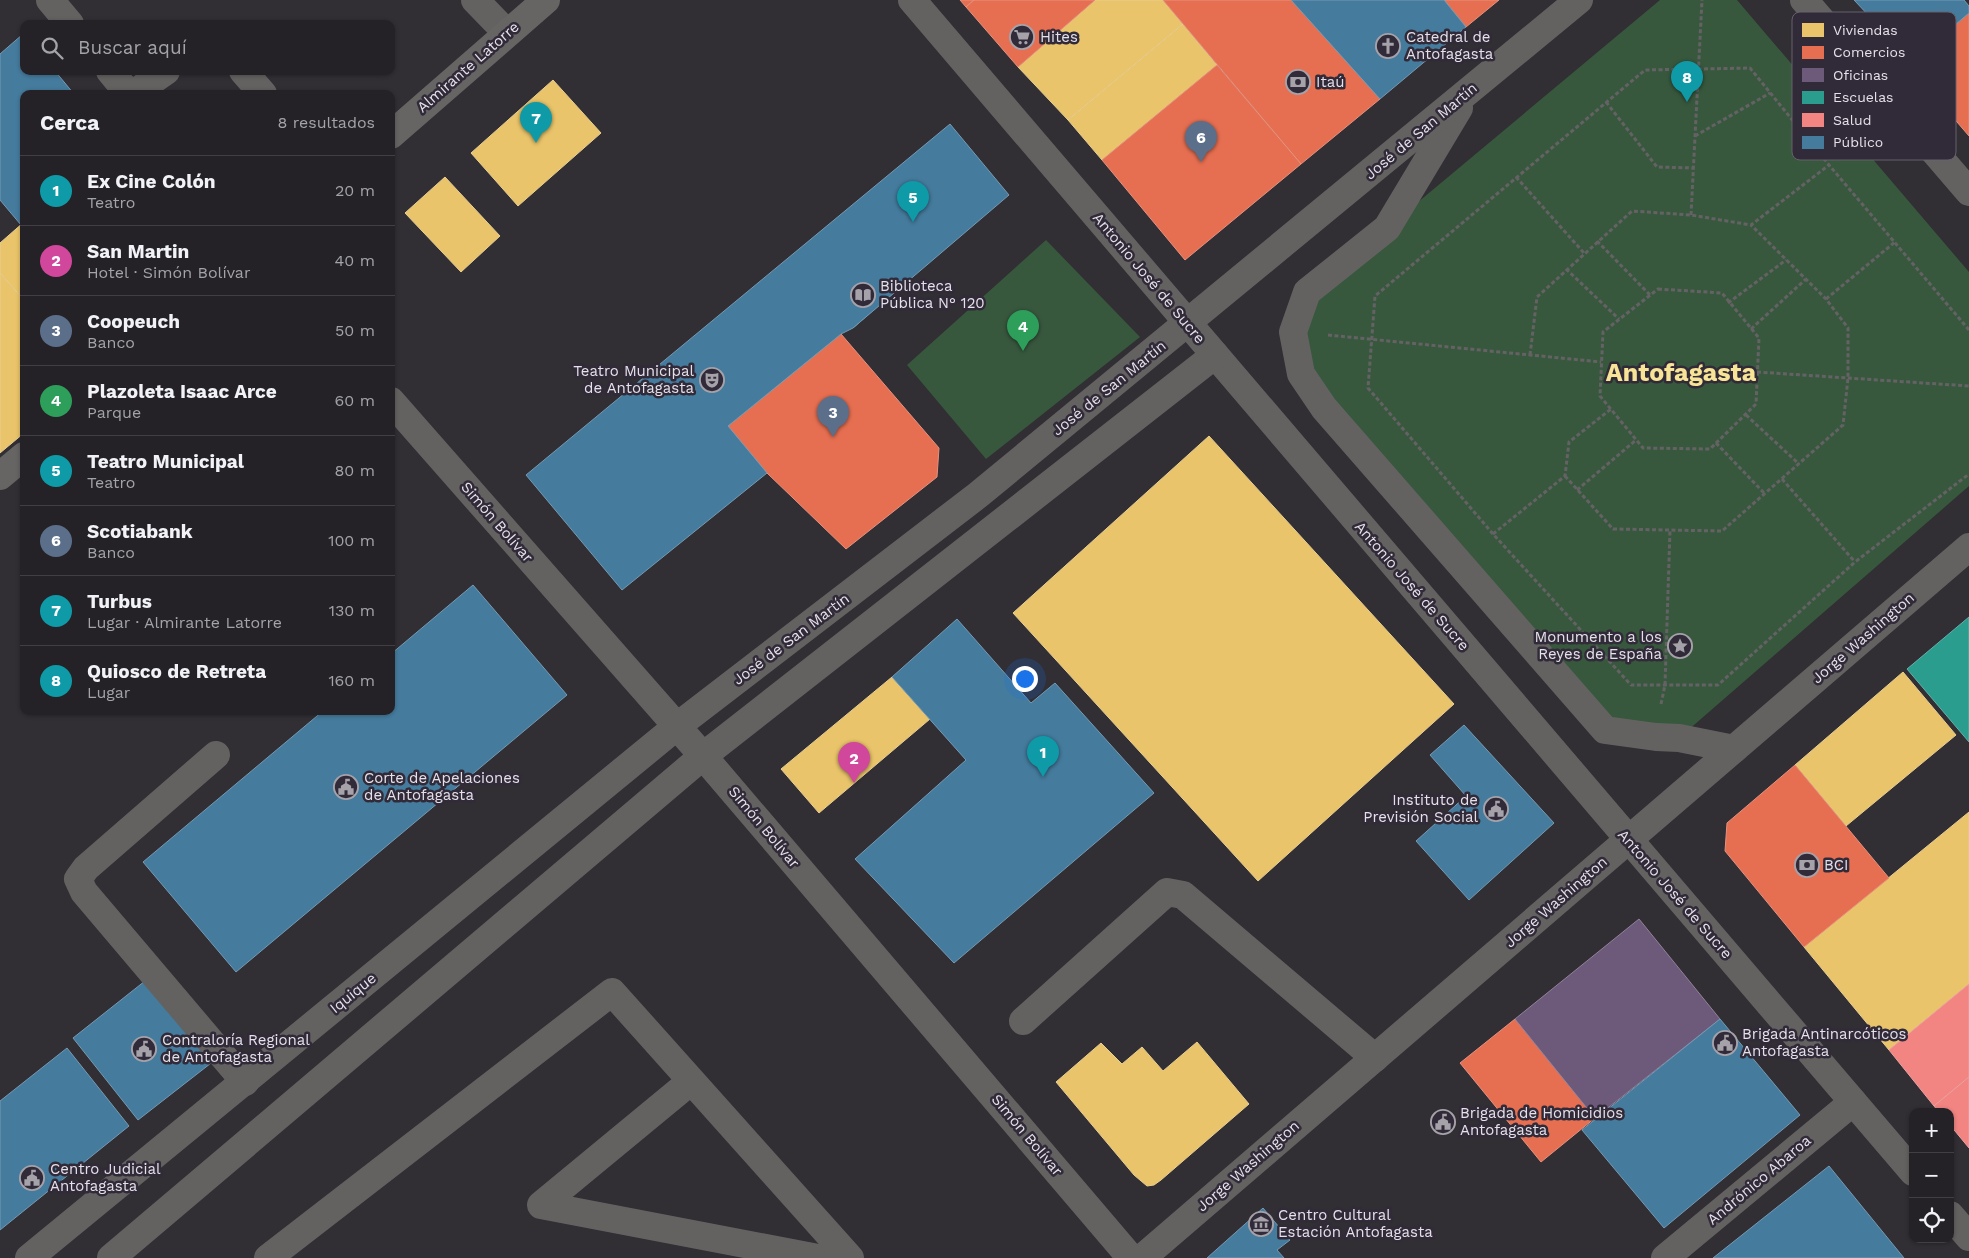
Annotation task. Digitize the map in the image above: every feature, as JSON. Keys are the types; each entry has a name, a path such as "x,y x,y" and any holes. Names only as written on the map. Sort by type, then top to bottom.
{"main road":[{"name":"Almirante Latorre","path":"395,131 546,0"},
{"path":"0,476 20,459"}],"street":[{"path":"50,0 67,20"},
{"path":"475,0 506,33"},
{"name":"Antonio José de Sucre","path":"912,0 1909,1167"},
{"name":"José de San Martín","path":"676,727 978,496 1579,0"},
{"path":"1804,0 1814,12"},
{"path":"113,75 126,90"},
{"path":"139,90 160,75"},
{"path":"246,75 260,90"},
{"path":"1470,90 1387,228 1307,292 1293,332 1301,374 1324,408 1605,730 1679,738 1734,749"},
{"path":"1942,160 1969,192"},
{"path":"111,1258 703,756 1215,355"},
{"name":"Simón Bolívar","path":"395,406 703,756 1131,1258"},
{"name":"Jorge Washington","path":"1142,1258 1969,547"},
{"name":"Iquique","path":"29,1258 676,727"},
{"path":"216,755 86,868 78,879 84,892 245,1082"},
{"path":"1023,1021 1167,892 1183,895 1374,1058"},
{"path":"268,1258 612,992 690,1082 850,1258"},
{"path":"690,1082 541,1205 818,1258"},
{"name":"Andrónico Abaroa","path":"1665,1258 1853,1102"},
{"path":"1954,1220 1969,1237"}],"path":[{"path":"1691,215 1702,0"},
{"path":"1792,120 1750,68 1645,70 1374,296 1368,388 1493,534 1632,685 1718,685 1855,562 1969,474"},
{"path":"1695,136 1770,93"},
{"path":"1606,102 1657,167 1694,168"},
{"path":"1825,160 1969,330"},
{"path":"1751,225 1829,165"},
{"path":"1516,177 1584,253"},
{"path":"1530,355 1537,297 1632,211 1691,215 1751,225 1826,299 1848,328 1848,378 1843,426 1722,532 1613,529 1565,476"},
{"path":"1597,241 1650,295"},
{"path":"1826,299 1895,242"},
{"path":"1728,303 1786,260"},
{"path":"1566,269 1619,320"},
{"path":"1751,329 1806,279"},
{"path":"1658,289 1722,293 1728,303 1759,338 1756,404 1710,449 1643,448 1600,396 1603,332 1650,295 1658,289"},
{"path":"1293,332 1601,362"},
{"path":"1757,372 1969,386"},
{"path":"1493,534 1565,476 1569,442 1611,409"},
{"path":"1746,415 1799,464"},
{"path":"1577,490 1636,440"},
{"path":"1716,443 1765,494"},
{"path":"1782,479 1855,562"},
{"path":"1656,737 1665,685 1670,530"}],"green space":[{"path":"1660,0 1737,0 1792,64 1792,160 1873,160 1969,272 1969,486 1679,738 1605,730 1301,374 1307,292 1387,228"},
{"path":"1046,240 1140,337 986,459 907,365"}],"building: Viviendas":[{"path":"1095,0 1163,0 1183,24 1068,120 1018,67"},
{"path":"1183,24 1217,65 1102,160 1068,120"},
{"path":"553,80 601,133 518,206 471,153"},
{"path":"445,177 500,236 461,272 405,213"},
{"path":"20,226 20,296 0,273 0,243"},
{"path":"0,273 20,296 20,436 0,453"},
{"path":"1209,436 1454,704 1258,881 1013,613"},
{"path":"1903,672 1956,735 1846,826 1795,765"},
{"path":"892,677 930,719 819,813 781,769"},
{"path":"1969,812 1969,984 1889,1050 1804,947"},
{"path":"1197,1042 1249,1104 1161,1180 1154,1185 1147,1186 1134,1175 1056,1082 1101,1043 1122,1064 1142,1047 1163,1071"}],"building: Comercios":[{"path":"960,0 974,0 966,7"},
{"name":"Hites","path":"974,0 1095,0 1018,67 966,7"},
{"name":"Itaú","path":"1163,0 1291,0 1380,99 1301,164"},
{"path":"1444,0 1499,0 1466,27"},
{"path":"1969,13 1969,136 1956,121 1956,24"},
{"path":"1217,65 1301,164 1185,260 1102,160"},
{"path":"841,334 939,448 937,477 846,549 767,473 728,426"},
{"name":"BCI","path":"1795,765 1889,878 1804,947 1725,851 1727,823"},
{"path":"1515,1019 1595,1118 1541,1162 1460,1063"}],"building: Oficinas":[{"path":"1639,919 1720,1019 1595,1118 1515,1019"}],"building: Escuelas":[{"name":"Biblioteca Pública N° 120","path":"874,264 897,289 853,328 830,301"},
{"path":"1969,617 1969,742 1907,669"}],"building: Salud":[{"path":"1969,984 1969,1077 1934,1106 1889,1050"},
{"path":"1969,1077 1969,1148 1954,1130 1954,1108 1936,1108 1934,1106"}],"building: Público":[{"name":"Catedral de Antofagasta","path":"1291,0 1444,0 1466,27 1380,99"},
{"path":"1854,0 1964,0 1969,6 1969,13 1956,24 1956,12 1865,12"},
{"path":"20,37 20,75 58,75 71,90 20,90 20,224 0,200 0,54"},
{"name":"Teatro Municipal de Antofagasta","path":"950,124 1009,195 853,328 841,334 728,426 767,473 622,590 526,475"},
{"name":"Corte de Apelaciones de Antofagasta","path":"473,585 567,695 236,972 143,862 318,715 395,715 395,651"},
{"path":"957,619 1031,703 1055,683 1154,793 954,963 855,859 966,760 892,677"},
{"name":"Instituto de Previsión Social","path":"1464,725 1554,823 1469,900 1416,841 1466,796 1430,755"},
{"name":"Contraloría Regional de Antofagasta","path":"150,977 215,1060 138,1120 73,1038"},
{"path":"1720,1019 1800,1115 1664,1228 1582,1130"},
{"name":"Centro Judicial Antofagasta","path":"67,1048 129,1126 0,1230 0,1101"},
{"path":"1829,1166 1904,1258 1713,1258"},
{"name":"Centro Cultural Estación Antofagasta","path":"1263,1208 1290,1240 1277,1250 1284,1258 1207,1258"}],"place":[{"name":"Hites","path":"1022,37"},
{"name":"Catedral de Antofagasta","path":"1388,46"},
{"name":"Itaú","path":"1298,82"},
{"name":"Quiosco de Retreta","path":"1687,102"},
{"name":"Turbus","path":"536,143"},
{"name":"Scotiabank","path":"1201,162"},
{"name":"Teatro Municipal","path":"913,222"},
{"name":"Biblioteca Pública N° 120","path":"863,295"},
{"name":"Plazoleta Isaac Arce","path":"1023,351"},
{"name":"Teatro Municipal de Antofagasta","path":"712,380"},
{"name":"Coopeuch","path":"833,437"},
{"name":"Monumento a los Reyes de España","path":"1680,646"},
{"name":"Ex Cine Colón","path":"1043,777"},
{"name":"San Martin","path":"854,783"},
{"name":"Corte de Apelaciones de Antofagasta","path":"346,787"},
{"name":"Instituto de Previsión Social","path":"1496,809"},
{"name":"BCI","path":"1807,865"},
{"name":"Brigada Antinarcóticos Antofagasta","path":"1725,1043"},
{"name":"Contraloría Regional de Antofagasta","path":"144,1049"},
{"name":"Brigada de Homicidios Antofagasta","path":"1443,1122"},
{"name":"Centro Judicial Antofagasta","path":"32,1178"},
{"name":"Centro Cultural Estación Antofagasta","path":"1261,1224"}],"district":[{"name":"Antofagasta","path":"1681,372"}]}
